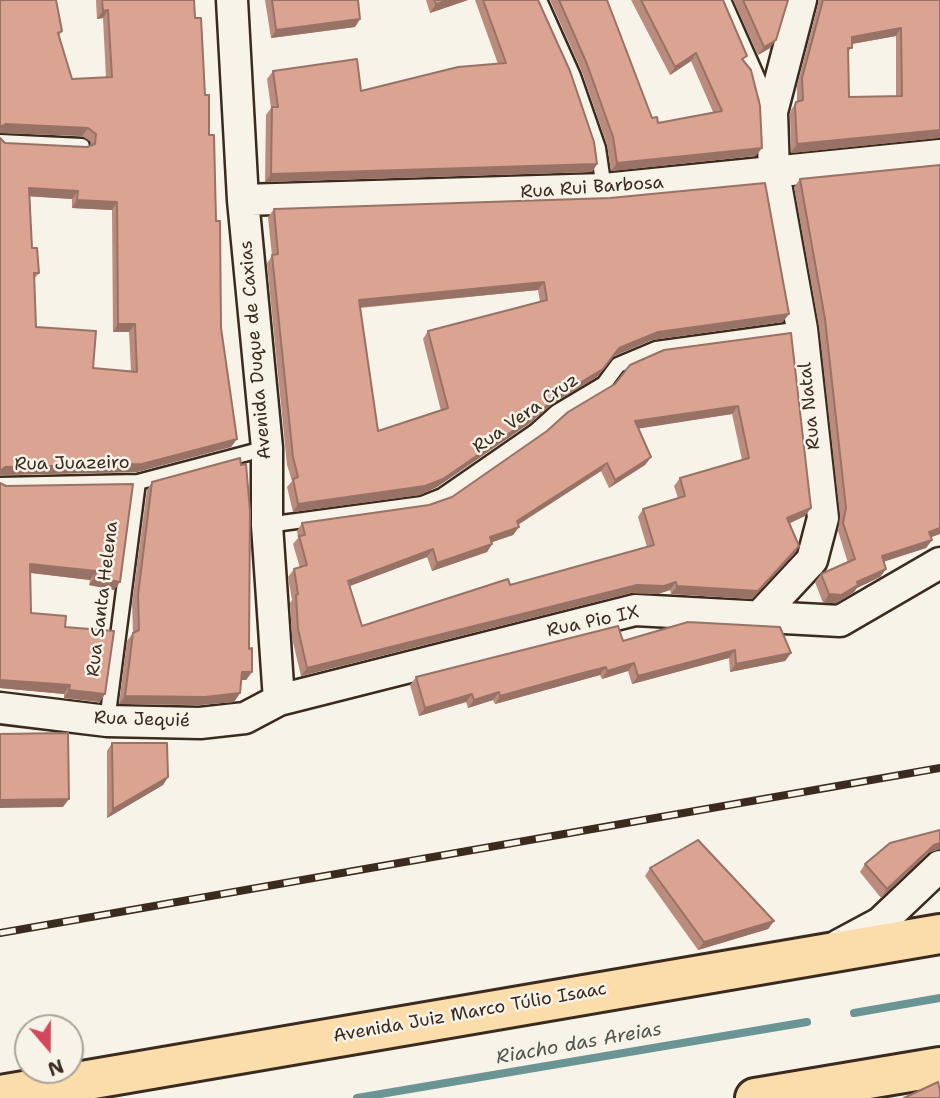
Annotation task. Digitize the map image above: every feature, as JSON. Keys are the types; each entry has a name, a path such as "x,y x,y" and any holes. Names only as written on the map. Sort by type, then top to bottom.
{"main road":[{"name":"Avenida Juiz Marco Túlio Isaac","path":"0,1095 827,951 940,934"},
{"path":"755,1098 866,1089 940,1067"}],"street":[{"name":"Avenida Duque de Caxias","path":"232,0 243,200 267,448 267,525 279,699"},
{"name":"Rua Natal","path":"758,618 812,560 823,518 802,329 774,173 772,112 801,0"},
{"name":"Rua Rui Barbosa","path":"243,200 604,189 940,155"},
{"name":"Rua Pio IX","path":"279,699 635,610 840,621 940,563"},
{"name":"Rua Jequié","path":"0,708 107,721 200,723 245,718 279,699"},
{"path":"827,951 880,923 940,866"}],"lane":[{"path":"539,0 573,76 598,148 604,189"},
{"path":"723,0 772,112"},
{"path":"0,142 82,146"},
{"name":"Rua Vera Cruz","path":"267,525 422,504 442,496 536,431 556,412 604,384 618,365 656,349 802,329"},
{"name":"Rua Juazeiro","path":"0,485 138,482 267,448"},
{"name":"Rua Santa Helena","path":"107,721 138,482"}],"building":[{"path":"0,0 56,0 62,31 58,33 72,79 112,77 108,10 103,11 102,0 194,0 195,18 201,18 205,95 209,95 209,135 214,135 216,221 220,221 221,328 237,439 142,464 5,467 0,471 0,138 5,143 87,147 95,144 96,134 88,128 6,124 0,127","holes":["29,188 78,191 77,200 117,202 118,324 135,324 137,372 93,368 96,331 36,327 34,273 39,273 37,248 32,248"]},
{"path":"272,0 358,0 360,19 276,30"},
{"path":"483,0 538,0 570,71 594,142 597,164 271,174 272,107 278,107 273,71 357,59 361,91 458,67 506,63"},
{"path":"559,0 607,0 652,118 657,117 658,123 722,111 696,53 675,67 641,0 723,0 747,56 742,59 751,70 760,106 762,148 617,163 613,137 587,64"},
{"path":"743,0 788,0 776,40 764,47"},
{"path":"823,0 940,0 940,130 797,144 795,106 796,102 803,100 802,78","holes":["901,28 902,96 849,97 848,48 852,48 852,37"]},
{"path":"940,165 940,528 929,532 932,540 882,556 886,569 857,582 858,585 841,595 829,594 821,574 855,559 843,523 846,508 825,319 800,179"},
{"path":"765,183 789,314 658,332 619,348 603,369 558,396 536,415 443,479 425,486 298,504 293,479 298,477 293,457 272,255 278,254 274,209 610,198","holes":["544,282 547,300 428,331 448,408 378,431 359,300"]},
{"path":"791,333 811,508 787,518 799,546 758,591 677,586 676,582 664,586 637,585 307,668 298,629 298,594 294,569 307,565 299,536 305,535 302,523 429,505 452,497 547,431 568,412 615,384 630,365 664,350","holes":["738,406 749,458 680,478 685,496 643,509 654,545 510,585 508,579 362,626 348,581 433,549 437,563 492,544 490,537 519,527 517,521 607,463 615,480 651,457 635,421"]},
{"path":"240,458 241,465 246,464 250,511 249,649 252,648 252,672 242,672 240,693 205,697 125,696 133,633 139,630 138,595 152,482"},
{"path":"0,483 6,486 133,484 120,582 95,577 96,571 30,564 31,613 66,616 65,627 114,631 105,694 69,690 70,685 0,680"},
{"path":"688,622 780,627 791,653 736,664 735,650 638,676 634,663 607,671 606,667 500,696 499,692 474,700 472,694 425,708 416,677 618,626 623,641"},
{"path":"68,733 69,799 0,800 0,734"},
{"path":"112,743 167,743 168,777 113,809"},
{"path":"940,830 940,843 934,845 887,889 865,864 890,843"},
{"path":"698,840 774,921 704,942 650,868"},
{"path":"938,1082 940,1098 904,1098"}],"waterway":[{"name":"Riacho das Areias","path":"854,1013 940,998"},
{"name":"Riacho das Areias","path":"357,1098 807,1022"}],"railway":[{"path":"0,933 940,768"}]}
